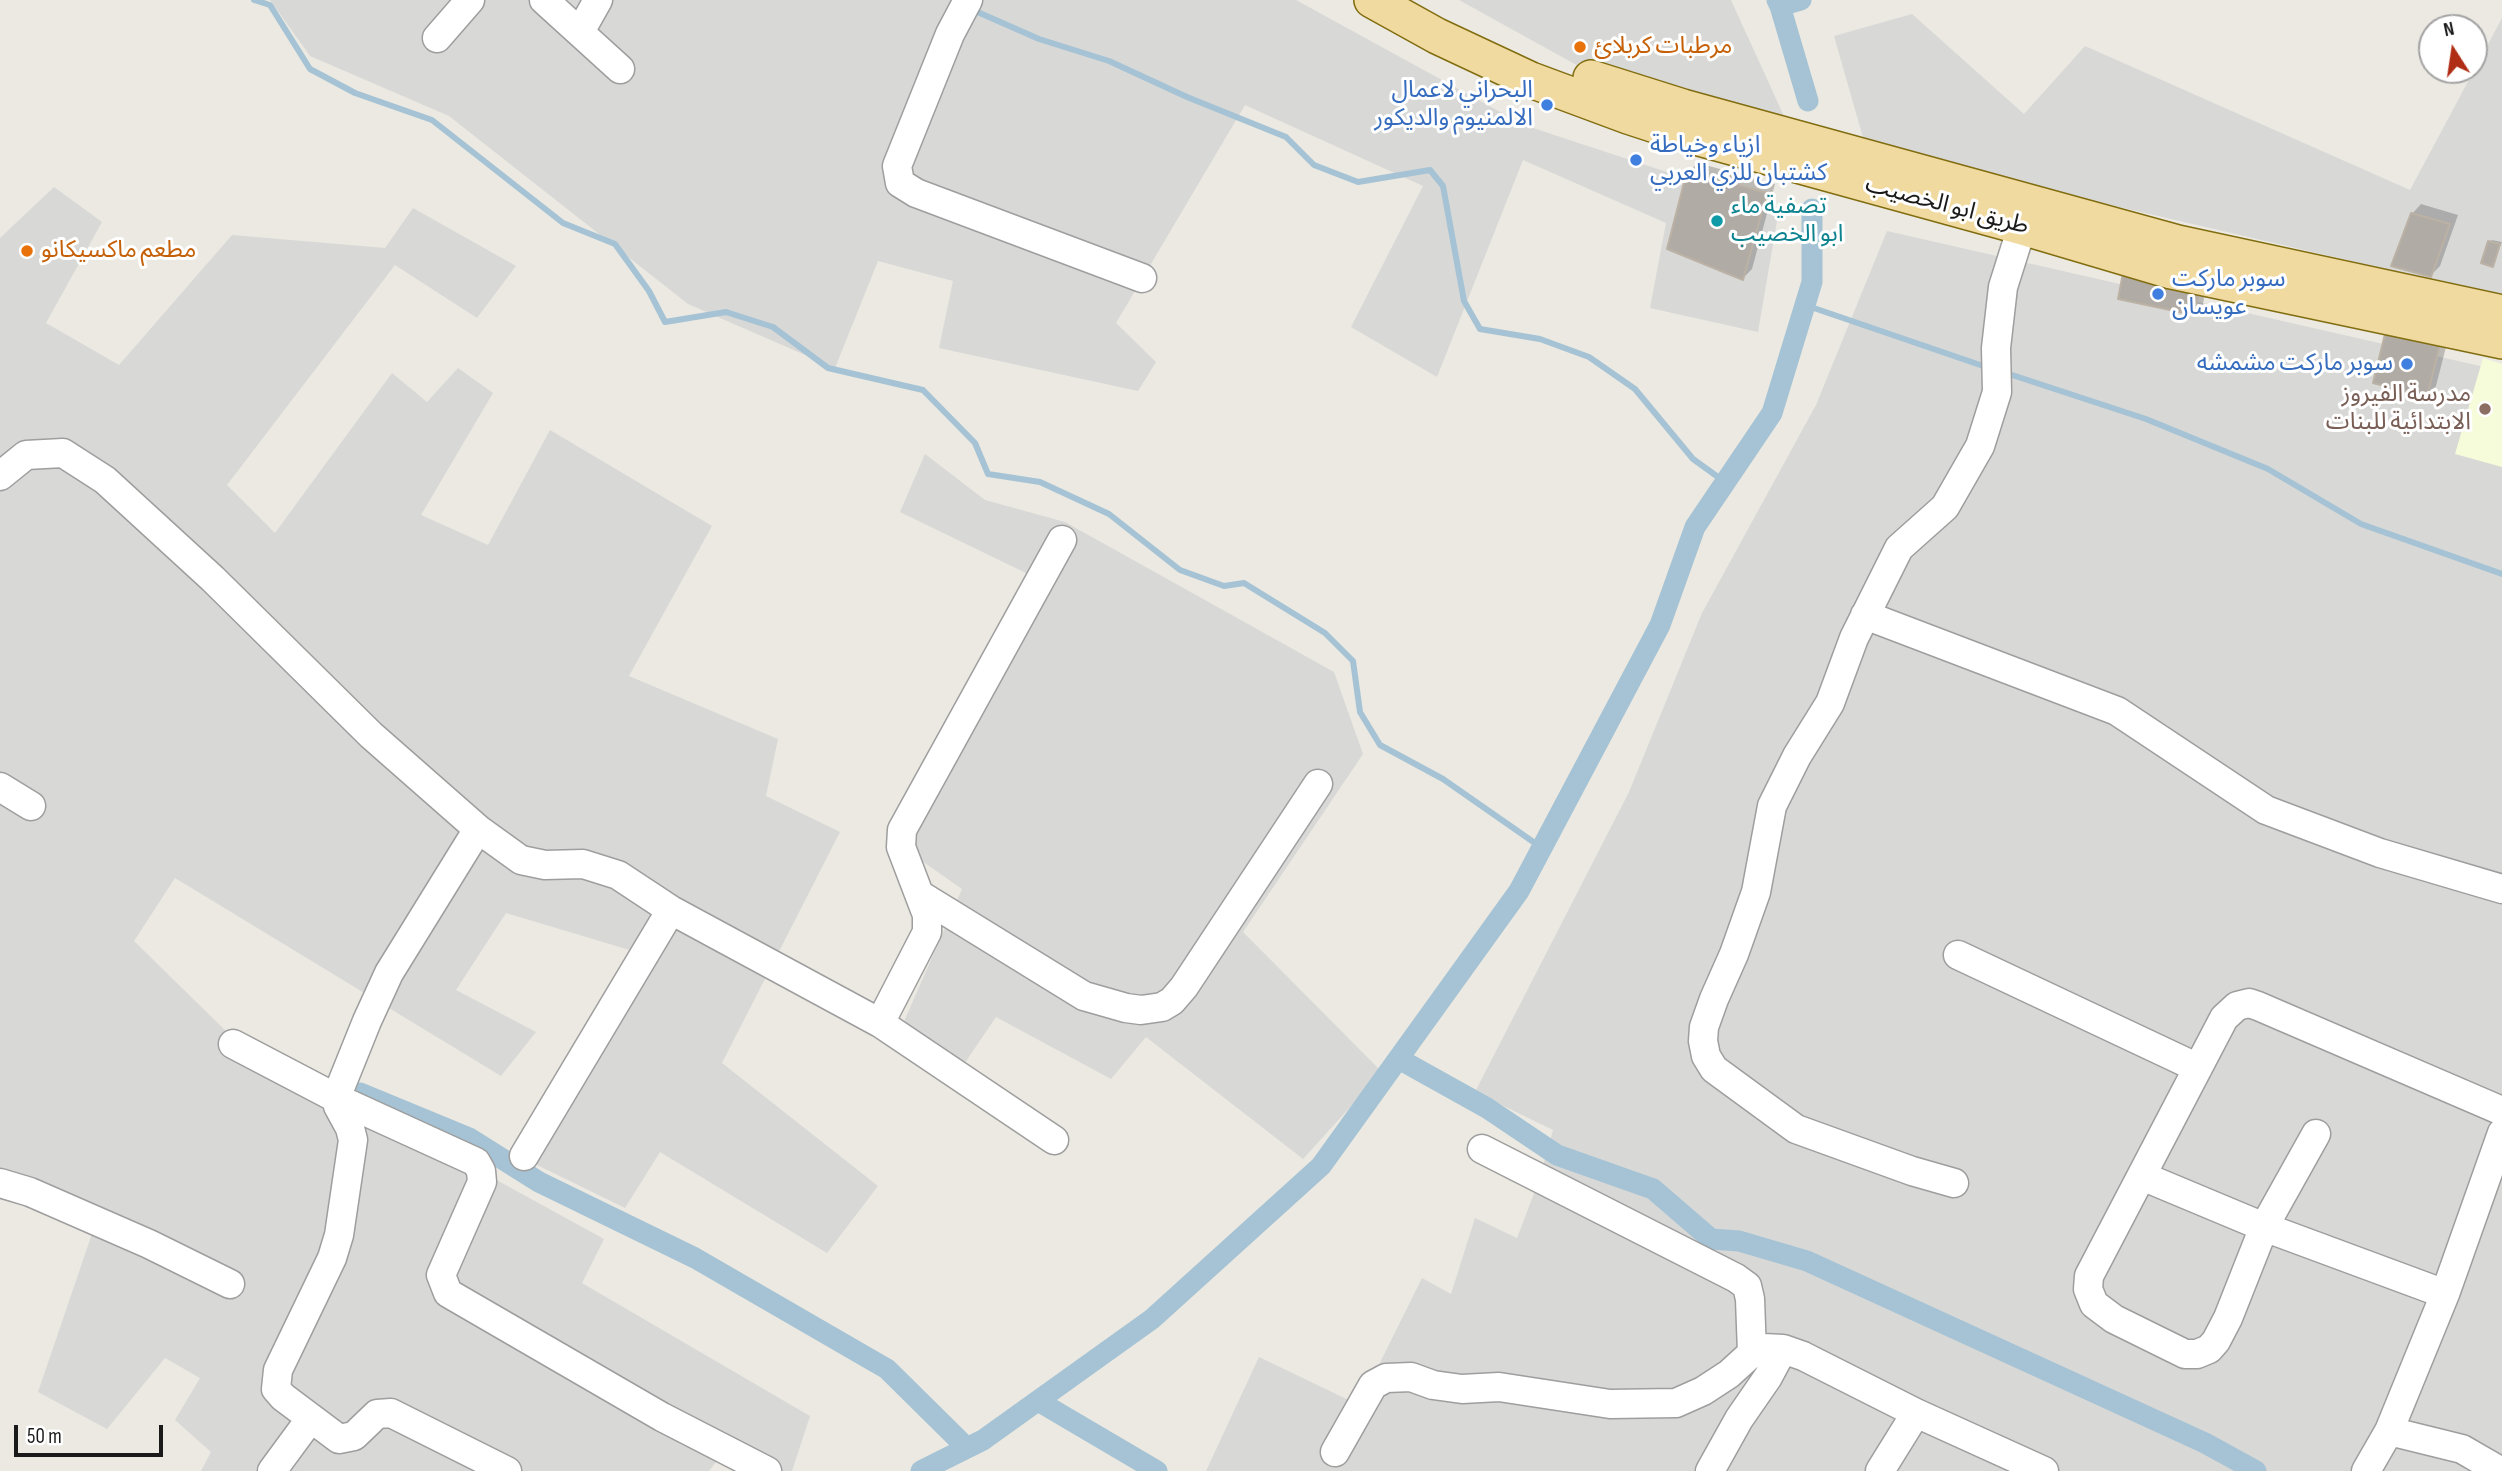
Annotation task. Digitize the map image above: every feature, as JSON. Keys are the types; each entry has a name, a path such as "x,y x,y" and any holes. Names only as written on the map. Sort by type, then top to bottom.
{"main road":[{"name":"طريق ابو الخصيب","path":"1372,0 1483,59 1531,80 1690,136 2022,227 2175,257 2502,313"},
{"name":"طريق ابو الخصيب","path":"1419,0 1539,57 1634,93 2175,257 2502,341"}],"street":[{"path":"437,38 470,0"},
{"path":"544,0 620,69"},
{"path":"580,32 598,0"},
{"path":"968,0 950,34 897,166 900,183 910,190 1142,278"},
{"path":"1954,1183 1912,1171 1796,1129 1714,1069 1706,1056 1703,1041 1704,1027 1756,892 1772,806 1797,756 1830,703 1854,638 1899,548 1945,507 1980,446 1997,391 1996,348 2003,287 2022,227"},
{"path":"0,476 26,455 63,453 104,481 213,579 371,734 478,829 521,860 545,865 583,864 618,875 671,910 880,1023 1054,1140"},
{"path":"880,1023 927,932 927,915 901,847 902,830 1062,540"},
{"path":"1865,615 2117,711 2266,810 2380,853 2502,889"},
{"path":"920,895 1084,996 1126,1008 1141,1010 1162,1007 1172,1001 1184,987 1318,784"},
{"path":"0,787 31,806"},
{"path":"478,829 389,973 337,1098 353,1140 339,1235 332,1258 278,1370 276,1389 339,1439 354,1436 377,1414 391,1413 507,1471"},
{"path":"524,1156 671,910"},
{"path":"1958,955 2198,1068"},
{"path":"2316,1134 2264,1227 2216,1341 2209,1349 2197,1354 2185,1354 2113,1319 2094,1304 2088,1290 2088,1276 2198,1068 2230,1011 2237,1006 2249,1003 2502,1111"},
{"path":"233,1044 337,1098 476,1162 481,1171 482,1182 440,1275 448,1293 662,1417 767,1471"},
{"path":"2366,1471 2389,1431 2445,1294 2500,1147"},
{"path":"1482,1149 1747,1286 1752,1353"},
{"path":"2142,1176 2264,1227 2445,1294"},
{"path":"0,1183 30,1192 230,1284"},
{"path":"1335,1452 1373,1385 1387,1378 1411,1377 1433,1385 1462,1390 1499,1387 1610,1404 1676,1403 1703,1391 1729,1374 1752,1353 1763,1348 1783,1349 1803,1356 1916,1413 2044,1471"},
{"path":"1710,1471 1783,1349"},
{"path":"1880,1471 1916,1413"},
{"path":"272,1471 311,1418"},
{"path":"2389,1431 2462,1449 2500,1471"}],"shaded area":[{"path":"270,0 1296,0 1524,125 1779,209 1758,332 1650,308 1666,223 1523,160 1437,377 1351,327 1423,186 1245,105 1116,323 1156,362 1138,391 939,348 953,281 878,261 835,368 688,304 449,116 310,56"},
{"path":"1459,0 1731,0 1793,136 1600,78"},
{"path":"1912,14 2024,114 2085,46 2410,190 2467,84 2488,84 2488,44 2502,18 2502,296 1866,148 1834,36"},
{"path":"54,187 102,222 46,323 119,365 232,235 385,248 413,208 516,266 477,318 395,265 227,485 275,533 392,373 427,402 458,368 493,393 421,515 488,545 550,430 712,526 629,676 778,739 766,796 840,832 722,1063 878,1186 827,1253 660,1152 625,1208 529,1161 633,951 506,913 456,990 536,1032 501,1076 175,878 134,941 227,1032 604,1239 582,1283 810,1416 792,1471 766,1471 723,1453 709,1471 201,1471 211,1452 175,1420 200,1378 165,1358 107,1429 38,1392 95,1225 0,1194 0,238"},
{"path":"1887,231 2502,371 2502,1471 1206,1471 1259,1357 1359,1405 1422,1278 1451,1294 1475,1218 1517,1238 1538,1183 1553,1130 1475,1092 1629,792 1702,613 1816,405"},
{"name":"مدرسة الفيروز الابتدائية للبنات","path":"2483,358 2502,364 2502,467 2455,454"},
{"path":"925,454 985,500 1065,522 1334,672 1363,754 1243,932 1382,1072 1303,1159 1146,1037 1111,1079 996,1017 960,1070 902,1026 962,889 892,840 1030,575 900,512"}],"building":[{"name":"تصفية ماء ابو الخصيب","path":"1687,171 1767,193 1743,280 1667,249"},
{"path":"2411,213 2450,224 2431,277 2391,266"},
{"path":"2488,241 2500,244 2493,267 2481,263"},
{"name":"سوبر ماركت عويسان","path":"2123,273 2199,289 2194,315 2118,299"},
{"name":"سوبر ماركت مشمشه","path":"2386,330 2440,344 2427,397 2373,383"}],"waterway":[{"path":"254,0 270,5 310,69 355,93 432,120 563,223 615,244 649,291 665,322 726,312 773,327 828,368 923,390 975,443 988,474 1040,482 1109,514 1180,570 1224,586 1244,583 1325,633 1353,661 1360,712 1380,745 1443,779 1542,848"},
{"path":"1777,0 1808,101"},
{"path":"1780,6 1801,0"},
{"path":"973,10 1039,39 1109,61 1187,97 1286,137 1314,165 1358,182 1430,170 1443,186 1464,301 1480,329 1540,339 1589,357 1635,389 1693,459 1725,482"},
{"path":"921,1471 983,1440 1152,1319 1321,1166 1519,891 1660,625 1695,527 1772,413 1812,282 1812,209"},
{"path":"1805,305 1989,368"},
{"path":"2003,372 2146,419 2268,469 2361,524 2502,574"},
{"path":"1399,1059 1487,1108 1557,1155 1653,1189 1711,1239 1739,1241 1807,1261 2205,1443 2256,1471"},
{"path":"360,1093 469,1138 539,1182 695,1258 887,1369 967,1448"},
{"path":"1038,1401 1157,1471"}],"place":[{"name":"مرطبات كربلائ","path":"1580,47"},
{"name":"البحراني لاعمال الالمنيوم والديكور","path":"1547,105"},
{"name":"ازياء وخياطة كشتبان للزي العربي","path":"1636,160"},
{"name":"تصفية ماء ابو الخصيب","path":"1717,221"},
{"name":"مطعم ماكسيكانو","path":"27,251"},
{"name":"سوبر ماركت عويسان","path":"2158,294"},
{"name":"سوبر ماركت مشمشه","path":"2407,364"},
{"name":"مدرسة الفيروز الابتدائية للبنات","path":"2485,409"}]}
